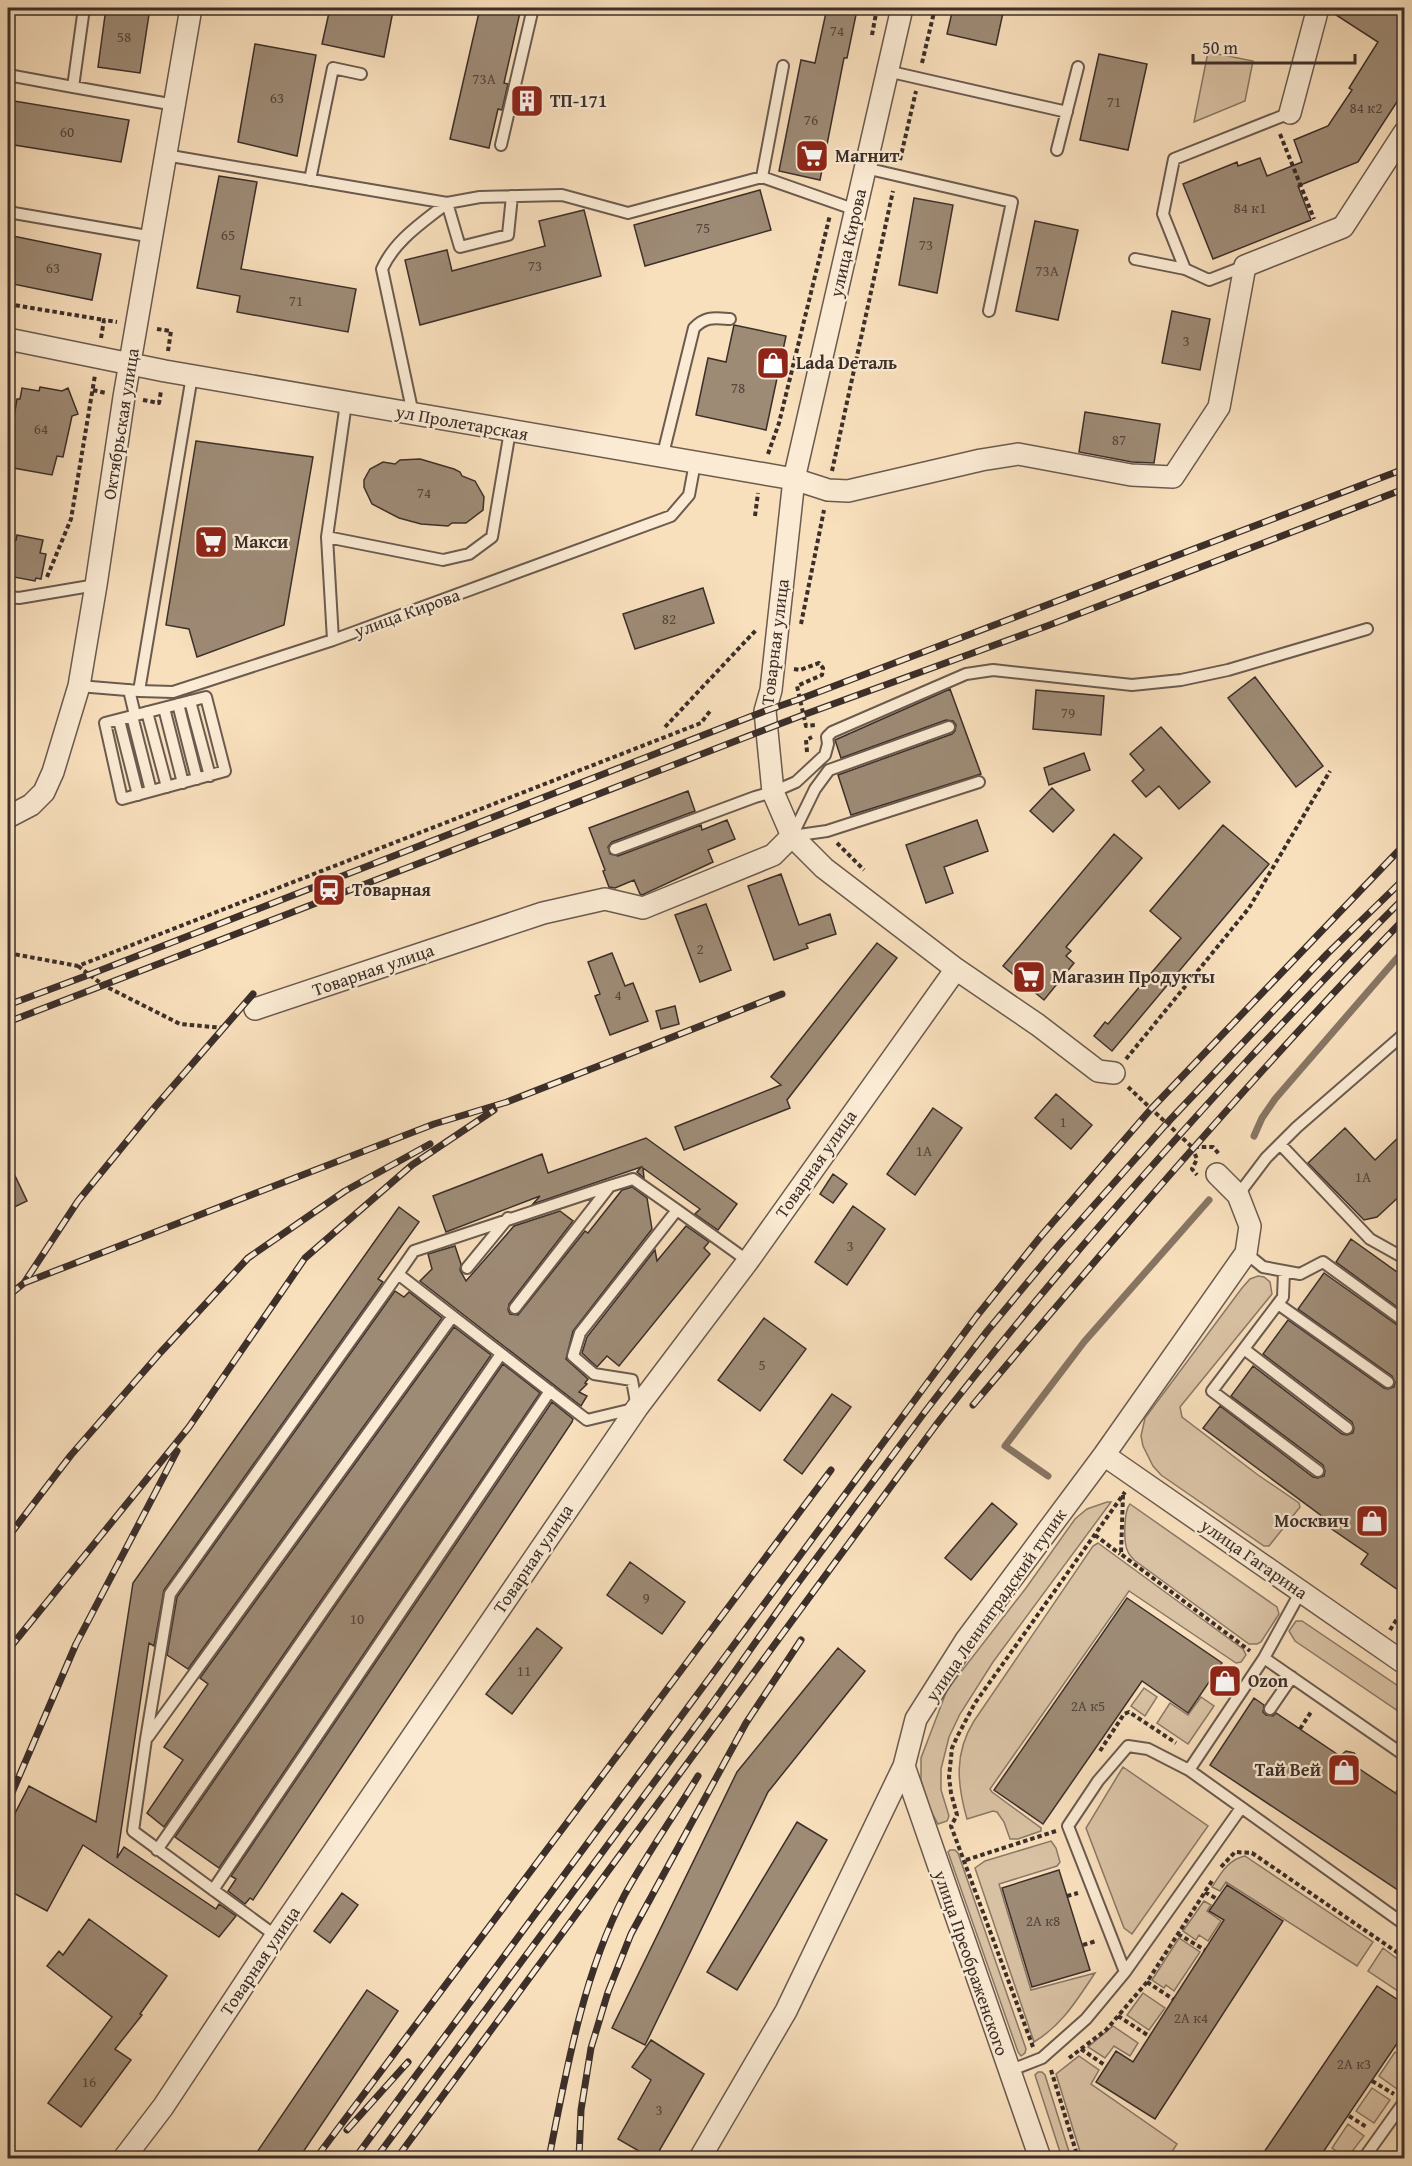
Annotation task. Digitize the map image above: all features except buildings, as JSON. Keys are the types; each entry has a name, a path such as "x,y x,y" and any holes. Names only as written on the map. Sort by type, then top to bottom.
{"street":[{"name":"Октябрьская улица","path":"8,817 31,805 44,792 53,772 79,686 130,364 191,8"},
{"name":"улица Кирова","path":"794,479 902,8"},
{"path":"1282,116 1318,8"},
{"path":"828,490 848,491 981,460 1018,454 1131,475 1173,477 1219,407 1245,266 1343,227 1404,132"},
{"name":"ул Пролетарская","path":"9,346 130,364 695,464 794,479 828,490"},
{"name":"Товарная улица","path":"794,479 771,690 765,711 773,792 792,836 824,868 956,969 1038,1025 1098,1071 1114,1073"},
{"name":"Товарная улица","path":"255,1009 543,913 605,899 643,908 773,855 792,836"},
{"name":"Товарная улица","path":"124,2158 163,2107 276,1936 637,1408 748,1260 956,969"},
{"name":"улица Ленинградский тупик","path":"700,2158 786,2011 904,1766 916,1719 960,1650 1104,1455 1246,1253 1250,1226 1238,1195 1217,1174"},
{"name":"улица Гагарина","path":"1104,1455 1404,1663"},
{"name":"улица Преображенского","path":"904,1766 1040,2158"}],"lane":[{"path":"73,87 84,8"},
{"path":"501,145 533,8"},
{"path":"762,177 783,66"},
{"path":"1058,150 1078,67"},
{"path":"310,180 333,68 361,74"},
{"path":"887,71 1067,112"},
{"path":"8,75 175,105"},
{"path":"1185,269 1163,214 1174,159 1282,116"},
{"path":"165,155 447,203 480,197 562,195 628,213 762,177 856,210"},
{"path":"866,168 1012,202 989,311"},
{"path":"447,203 460,247 508,235 512,196"},
{"path":"413,414 382,269 389,253 400,241 447,203"},
{"path":"8,212 153,237"},
{"path":"1135,259 1185,269 1209,280 1245,266"},
{"path":"662,458 694,328 701,321 710,318 730,319"},
{"path":"151,791 133,715 134,691 192,376"},
{"path":"333,640 327,537 345,403"},
{"path":"327,537 443,560 469,554 492,537 510,431"},
{"name":"улица Кирова","path":"79,686 173,692 333,640 671,516 689,495 695,464"},
{"path":"8,597 37,596 96,585"},
{"path":"615,849 796,782 825,756 827,737 832,732 966,674 993,670 1132,685 1181,680 1228,670 1367,629"},
{"path":"173,692 197,779"},
{"path":"206,697 225,771 122,799 105,723 147,712 206,697"},
{"path":"190,701 210,776"},
{"path":"164,708 183,783"},
{"path":"147,712 167,787"},
{"path":"118,720 138,795"},
{"path":"792,836 815,789 829,770 949,727"},
{"path":"792,836 826,831 979,782"},
{"path":"1238,1195 1266,1158 1280,1144 1404,1034"},
{"path":"1280,1144 1370,1239 1404,1258"},
{"path":"276,1936 133,1832 170,1594 414,1251 508,1218 633,1179 748,1260"},
{"path":"515,1308 610,1186"},
{"path":"398,1275 587,1420 637,1408 632,1380 594,1374 573,1356 580,1333 677,1210"},
{"path":"467,1268 508,1218"},
{"path":"1246,1253 1263,1268 1300,1274 1323,1262 1404,1321"},
{"path":"1284,1271 1283,1297 1212,1391 1318,1472"},
{"path":"1278,1304 1388,1382"},
{"path":"146,1739 452,1317"},
{"path":"1244,1349 1347,1428"},
{"path":"157,1850 501,1354"},
{"path":"213,1890 550,1391"},
{"path":"1189,1770 1301,1591"},
{"path":"1259,1657 1292,1677 1404,1755"},
{"path":"1270,1709 1292,1677"},
{"path":"1125,1972 1068,1826 1098,1781 1128,1746 1148,1749 1189,1770 1404,1924"},
{"path":"1009,2071 1042,2058 1086,2019 1125,1972 1241,1808"},
{"path":"1364,2158 1401,2099"}],"path":[{"path":"870,43 877,8"},
{"path":"800,634 828,490 935,8"},
{"path":"1282,116 1321,236"},
{"path":"755,516 761,475 779,423 825,232 835,202"},
{"path":"8,304 104,320"},
{"path":"37,596 71,519 93,390"},
{"path":"665,727 780,605"},
{"path":"793,667 795,670 819,663 821,665 822,675 797,686 806,726 821,724"},
{"path":"78,966 701,723 710,711"},
{"path":"809,768 806,740 817,735"},
{"path":"1217,1174 1220,1155 1213,1147 1192,1147 1114,1073 1249,908 1330,771"},
{"path":"826,831 846,854 872,877"},
{"path":"8,953 78,966 104,985 180,1024 224,1028"},
{"path":"1040,2047 1035,2051 1029,2041 966,1860 951,1826 957,1815 949,1777 952,1748 975,1703 1135,1476"},
{"path":"1121,1554 1123,1495"},
{"path":"1095,1535 1259,1657"},
{"path":"1388,1633 1404,1608"},
{"path":"1099,1753 1124,1714 1129,1712 1182,1748"},
{"path":"1300,1729 1311,1712"},
{"path":"1397,1793 1404,1781"},
{"path":"1054,1822 1062,1839"},
{"path":"966,1860 1057,1831"},
{"path":"1217,1872 1235,1851 1252,1853 1404,1957"},
{"path":"1066,2060 1106,2030 1147,1982 1213,1879"},
{"path":"1204,1892 1217,1899"},
{"path":"1096,1930 1102,1948"},
{"path":"1178,1934 1205,1950"},
{"path":"1083,1945 1100,1940"},
{"path":"1147,1982 1173,2000"},
{"path":"1118,2016 1149,2036"},
{"path":"1081,2049 1106,2066"},
{"path":"1059,2065 1052,2071 1078,2158"},
{"path":"1372,2081 1401,2099"},
{"path":"1348,2116 1373,2132"},
{"path":"1323,2152 1334,2158"}],"shaded area":[{"path":"1208,52 1253,61 1245,101 1194,122"},
{"path":"1258,1276 1270,1282 1272,1294 1180,1407 1182,1417 1299,1503 1300,1507 1269,1546 1264,1546 1161,1475 1153,1466 1143,1446 1141,1436 1145,1418 1242,1288 1250,1279"},
{"path":"1111,1502 993,1662 960,1714 949,1737 941,1769 941,1790 949,1816 947,1821 938,1824 931,1811 921,1780 921,1758 947,1690 1026,1588 1075,1519 1087,1509"},
{"path":"1130,1504 1277,1607 1279,1614 1261,1642 1249,1644 1134,1560 1128,1553 1125,1542 1125,1519"},
{"path":"1098,1543 1243,1649 1246,1655 1241,1662 1236,1663 1129,1591 990,1789 1041,1828 1041,1831 1018,1839 1010,1839 1004,1822 997,1812 993,1811 967,1819 961,1793 959,1769 963,1745 974,1721 1093,1546"},
{"path":"1296,1621 1302,1621 1404,1690 1404,1715 1295,1641 1289,1631"},
{"path":"1144,1688 1157,1697 1145,1716 1131,1706"},
{"path":"1201,1697 1214,1706 1188,1744 1157,1723 1170,1703 1188,1715"},
{"path":"1123,1767 1208,1826 1132,1934 1124,1928 1086,1828"},
{"path":"1051,1841 1056,1848 1060,1862 1057,1866 999,1884 1031,1990 1095,1973 1061,2020 1034,2042 975,1868 985,1861"},
{"path":"950,1850 958,1853 1026,2049 1021,2056 948,1852"},
{"path":"1245,1856 1373,1942 1357,1966 1226,1882 1220,1891 1212,1887 1230,1863"},
{"path":"1204,1901 1211,1905 1207,1911 1221,1921 1208,1941 1199,1935 1196,1940 1183,1931"},
{"path":"1179,1938 1200,1952 1174,1991 1152,1980"},
{"path":"1383,1948 1404,1964 1404,1995 1368,1971"},
{"path":"1143,1993 1165,2008 1149,2030 1127,2015"},
{"path":"1113,2026 1138,2043 1130,2056 1114,2046 1105,2058 1088,2047"},
{"path":"1395,2052 1404,2058 1404,2078 1397,2089 1379,2076"},
{"path":"1079,2056 1099,2070 1091,2084 1177,2144 1168,2158 1082,2158 1056,2074"},
{"path":"1038,2072 1045,2075 1071,2158 1062,2158 1035,2075"},
{"path":"1372,2088 1390,2100 1374,2123 1356,2111"},
{"path":"1348,2124 1364,2136 1347,2158 1332,2148"}],"waterway":[{"path":"1254,1136 1262,1118 1275,1099 1404,950"},
{"path":"1048,1476 1005,1446 1084,1342 1209,1200"}],"railway":[{"path":"8,1005 765,711 1404,469"},
{"path":"8,1022 803,715 1047,626 1404,489"},
{"path":"355,2158 976,1317 1041,1236 1151,1109 1404,845"},
{"path":"376,2158 709,1708 789,1595 988,1330 1057,1247 1168,1122 1327,954 1404,879"},
{"path":"397,2158 936,1425 973,1378 1087,1240 1166,1150 1285,1020 1404,898"},
{"path":"973,1405 1184,1158 1404,919"},
{"path":"8,1296 24,1283 78,1201 154,1108 253,994"},
{"path":"24,1283 434,1124 507,1102 782,994"},
{"path":"8,1650 189,1427 305,1258 412,1165 494,1110"},
{"path":"8,1537 71,1455 160,1353 248,1258 345,1191 430,1144"},
{"path":"8,1802 76,1644 177,1451"},
{"path":"316,2158 831,1470"},
{"path":"579,2158 581,2110 591,2048 608,1992 631,1934 746,1723 801,1640"},
{"path":"549,2158 578,2024 597,1958 624,1896 698,1776"},
{"path":"347,2130 408,2062"}],"place":[{"name":"ТП-171","path":"527,101"},
{"name":"Магнит","path":"812,156"},
{"name":"Lada Dеталь","path":"773,363"},
{"name":"Макси","path":"211,542"},
{"name":"Товарная","path":"329,890"},
{"name":"Магазин Продукты","path":"1029,977"},
{"name":"Москвич","path":"1372,1521"},
{"name":"Ozon","path":"1225,1681"},
{"name":"Тай Вей","path":"1344,1770"}]}
